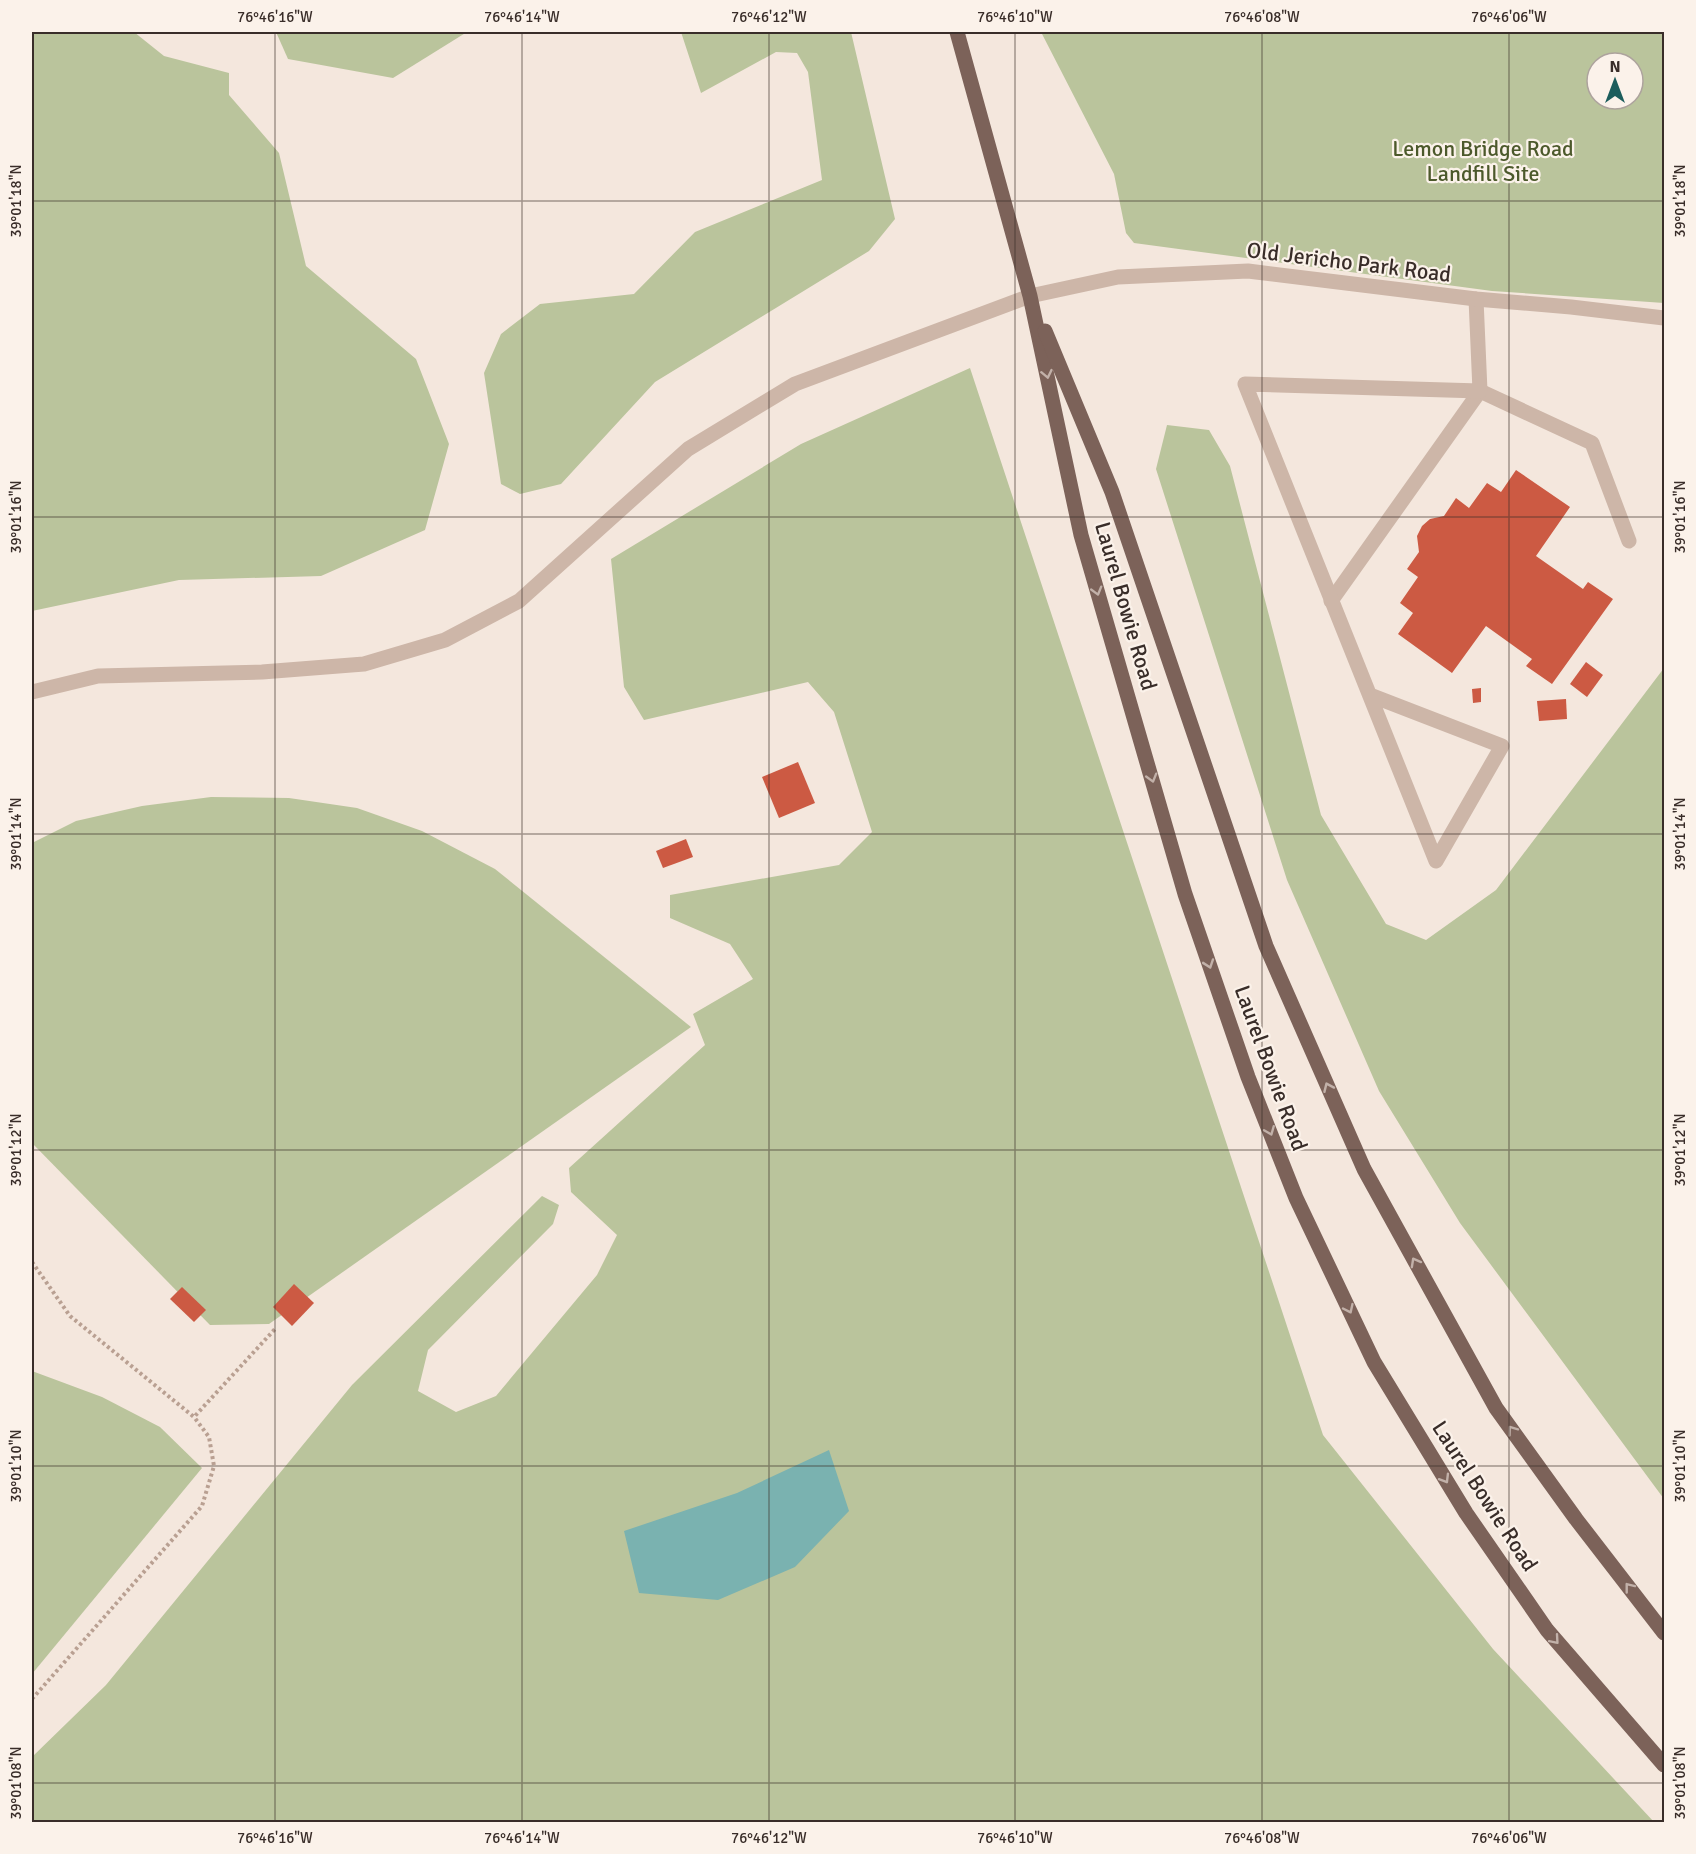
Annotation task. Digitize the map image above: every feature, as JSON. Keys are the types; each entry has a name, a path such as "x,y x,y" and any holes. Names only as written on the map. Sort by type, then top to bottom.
{"main road":[{"name":"Laurel Bowie Road","path":"957,32 1030,296 1081,535 1185,894 1248,1077 1296,1198 1374,1362 1466,1513 1547,1630 1665,1765"},
{"name":"Laurel Bowie Road","path":"1030,296 1112,492 1266,946 1364,1169 1496,1408 1576,1519 1665,1633"}],"street":[{"name":"Old Jericho Park Road","path":"32,692 98,676 262,672 364,664 445,640 519,601 688,449 795,384 1030,296 1118,277 1248,271 1476,299 1665,318"},
{"path":"1331,601 1480,391 1476,299"},
{"path":"1370,695 1502,746 1436,861 1245,384 1480,391 1592,443 1629,541"}],"path":[{"path":"32,1262 70,1316 194,1417 209,1437 214,1466 202,1506 32,1700"},
{"path":"194,1417 275,1329"}],"green space":[{"path":"32,32 134,32 164,56 229,73 229,95 279,153 306,266 416,359 449,444 425,530 321,576 179,580 32,611"},
{"path":"276,32 467,32 393,78 288,59"},
{"path":"681,32 851,32 895,219 869,251 655,382 561,484 520,494 501,484 484,373 501,334 540,304 634,294 695,232 822,180 808,72 797,53 776,52 701,93"},
{"name":"Lemon Bridge Road Landfill Site","path":"1041,32 1664,32 1664,303 1492,291 1134,243 1126,233 1114,174"},
{"path":"970,368 1323,1435 1493,1649 1654,1822 32,1822 32,1757 106,1685 352,1385 542,1196 559,1205 553,1224 428,1350 418,1391 456,1412 496,1396 597,1275 617,1235 571,1192 569,1168 705,1045 693,1014 753,979 730,944 670,918 670,895 839,865 872,832 834,712 808,682 644,720 624,687 611,559 801,444"},
{"path":"1167,425 1209,430 1230,466 1321,815 1386,924 1426,940 1496,890 1664,668 1664,1499 1460,1223 1379,1091 1287,880 1156,469"},
{"path":"211,797 289,798 357,808 422,831 495,869 691,1027 269,1324 210,1325 32,1143 32,843 76,821 142,806"},
{"path":"32,1371 102,1397 160,1427 202,1468 32,1674"}],"water":[{"path":"829,1450 849,1511 795,1567 718,1600 639,1593 624,1531 737,1493"}],"building":[{"path":"1516,470 1570,507 1536,556 1583,589 1588,582 1613,599 1552,684 1526,666 1532,659 1486,626 1452,673 1398,634 1413,613 1400,603 1418,577 1407,569 1419,552 1417,536 1422,526 1430,519 1444,516 1456,498 1469,508 1487,483 1501,492"},
{"path":"1586,662 1603,675 1587,697 1570,684"},
{"path":"1481,688 1481,702 1473,703 1472,689"},
{"path":"1566,699 1567,719 1539,721 1537,701"},
{"path":"798,762 815,803 779,818 762,777"},
{"path":"686,839 693,857 663,868 656,851"},
{"path":"294,1284 314,1303 292,1326 273,1307"},
{"path":"182,1287 206,1310 194,1322 170,1299"}]}
